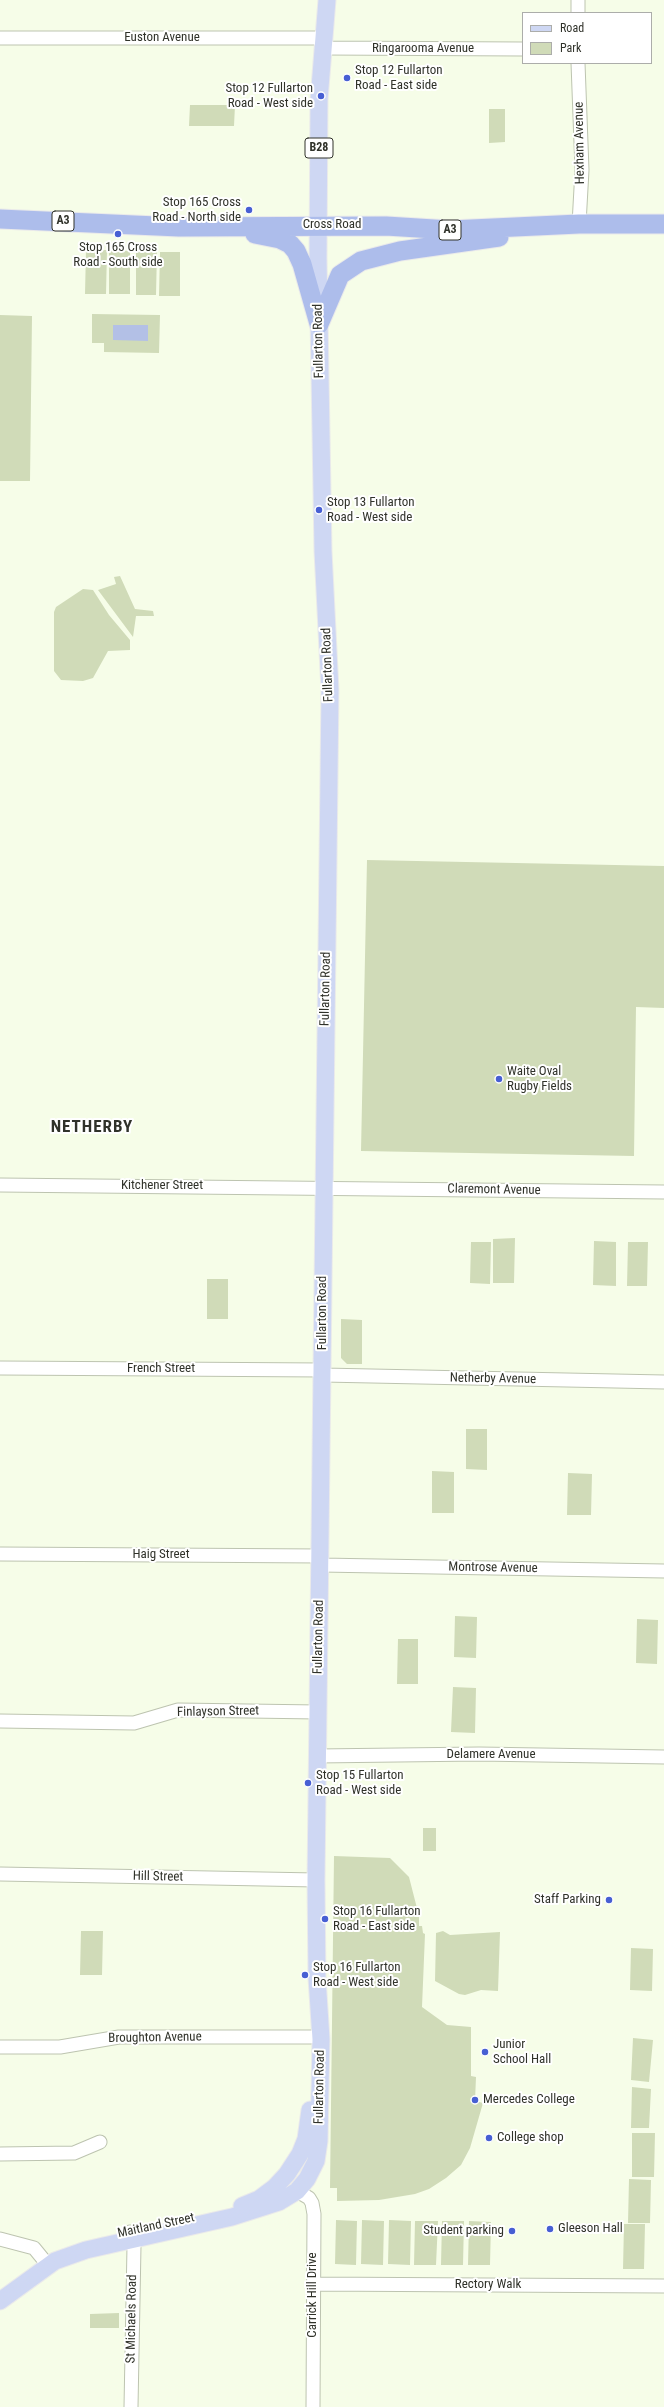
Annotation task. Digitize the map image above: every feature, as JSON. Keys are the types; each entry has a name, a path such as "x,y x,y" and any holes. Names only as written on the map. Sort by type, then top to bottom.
{"highway":[{"name":"Cross Road","path":"0,219 179,227 318,225 386,226 450,230 579,224 664,224"},
{"path":"319,324 340,275 361,261 400,251 480,241 554,226"},
{"path":"179,227 265,235 290,244 302,264 319,324"}],"main road":[{"name":"Fullarton Road","path":"297,2191 307,2178 316,2161 319,2141 321,2039 317,1978 316,1880 321,1560 330,690 323,551 318,225 319,100 327,0"},
{"name":"Fullarton Road","path":"300,2154 309,2124 311,2038 317,1978"},
{"path":"259,2199 280,2192 297,2191 300,2154"},
{"name":"Maitland Street","path":"0,2301 30,2277 55,2262 131,2235 222,2212 259,2199 275,2187 300,2154"},
{"name":"Maitland Street","path":"43,2259 83,2242 131,2235 257,2211 279,2202 297,2191"},
{"name":"B28","path":"0,2292 43,2259"}],"street":[{"path":"578,0 578,12"},
{"name":"Euston Avenue","path":"0,38 324,43"},
{"name":"Ringarooma Avenue","path":"324,43 522,49"},
{"name":"Hexham Avenue","path":"578,64 582,170 579,224"},
{"name":"Kitchener Street","path":"0,1185 324,1187"},
{"name":"Claremont Avenue","path":"324,1187 664,1192"},
{"name":"French Street","path":"0,1368 323,1373"},
{"name":"Netherby Avenue","path":"323,1373 664,1382"},
{"name":"Haig Street","path":"0,1554 321,1560"},
{"name":"Montrose Avenue","path":"321,1560 664,1571"},
{"name":"Finlayson Street","path":"0,1721 134,1723 178,1710 318,1712"},
{"name":"Delamere Avenue","path":"317,1756 479,1754 664,1757"},
{"name":"Hill Street","path":"0,1874 316,1880"},
{"name":"Broughton Avenue","path":"0,2047 60,2047 119,2037 311,2038"},
{"path":"0,2154 74,2153 100,2142"},
{"name":"Carrick Hill Drive","path":"297,2191 308,2198 313,2206 313,2407"},
{"name":"St Michaels Road","path":"130,2407 134,2246 131,2235"},
{"path":"0,2239 34,2248 43,2259"},
{"name":"Rectory Walk","path":"313,2284 664,2286"}],"green space":[{"path":"190,105 235,105 234,126 189,126"},
{"path":"489,109 505,109 505,142 489,143"},
{"path":"86,250 107,250 106,294 85,294"},
{"path":"109,250 130,251 130,294 109,294"},
{"path":"136,251 157,251 156,295 136,295"},
{"path":"160,252 180,252 180,296 159,296"},
{"path":"92,314 160,315 159,353 104,352 104,343 92,343"},
{"path":"0,315 32,316 30,481 0,481"},
{"path":"120,576 135,609 153,611 154,616 136,616 133,637 98,590 116,584 114,577"},
{"path":"83,589 93,590 109,615 130,640 130,650 108,651 93,678 83,681 61,680 54,671 54,612 56,607"},
{"name":"Waite Oval Rugby Fields","path":"367,860 664,866 664,1008 636,1007 634,1156 361,1151"},
{"path":"515,1238 514,1283 493,1283 493,1239"},
{"path":"594,1241 616,1242 616,1286 593,1285"},
{"path":"471,1242 491,1242 490,1284 470,1283"},
{"path":"628,1242 648,1242 647,1286 627,1286"},
{"path":"207,1279 228,1279 228,1319 207,1319"},
{"path":"341,1319 362,1320 362,1364 347,1364 341,1358"},
{"path":"466,1429 487,1429 487,1470 466,1469"},
{"path":"432,1471 454,1472 454,1513 432,1513"},
{"path":"568,1473 592,1474 591,1515 567,1515"},
{"path":"455,1616 477,1617 476,1658 454,1657"},
{"path":"637,1619 658,1620 657,1664 636,1663"},
{"path":"398,1639 418,1639 418,1684 397,1684"},
{"path":"453,1687 476,1688 475,1733 451,1732"},
{"path":"423,1828 436,1828 436,1851 423,1851"},
{"path":"334,1856 390,1858 409,1877 419,1916 419,1926 422,1926 423,1933 425,1934 422,2007 447,2025 471,2027 471,2076 476,2077 475,2101 483,2103 470,2148 461,2165 446,2178 429,2189 415,2194 379,2200 337,2201 337,2188 330,2188"},
{"path":"81,1931 103,1931 102,1975 80,1975"},
{"path":"443,1931 450,1935 500,1932 498,1991 481,1990 465,1995 459,1994 435,1981 436,1933"},
{"path":"631,1948 653,1949 652,1991 630,1990"},
{"path":"633,2038 653,2040 649,2082 631,2080"},
{"path":"632,2087 651,2089 649,2128 631,2128"},
{"path":"632,2133 655,2133 654,2177 632,2177"},
{"path":"629,2179 651,2180 650,2223 628,2223"},
{"path":"336,2220 357,2221 356,2265 335,2264"},
{"path":"362,2220 384,2221 383,2265 361,2264"},
{"path":"389,2220 411,2221 410,2265 388,2264"},
{"path":"415,2221 438,2221 436,2265 414,2265"},
{"path":"442,2221 464,2221 463,2265 441,2265"},
{"path":"469,2221 491,2222 490,2265 468,2265"},
{"path":"624,2224 645,2224 644,2269 623,2269"},
{"path":"119,2313 119,2328 90,2328 90,2314"}],"water":[{"path":"113,325 148,325 148,341 113,340"}],"place":[{"name":"Stop 12 Fullarton Road - East side","path":"347,78"},
{"name":"Stop 12 Fullarton Road - West side","path":"321,96"},
{"name":"Stop 165 Cross Road - North side","path":"249,210"},
{"name":"Stop 165 Cross Road - South side","path":"118,234"},
{"name":"Stop 13 Fullarton Road - West side","path":"319,510"},
{"name":"Waite Oval Rugby Fields","path":"499,1079"},
{"name":"Stop 15 Fullarton Road - West side","path":"308,1783"},
{"name":"Staff Parking","path":"609,1900"},
{"name":"Stop 16 Fullarton Road - East side","path":"325,1919"},
{"name":"Stop 16 Fullarton Road - West side","path":"305,1975"},
{"name":"Junior School Hall","path":"485,2052"},
{"name":"Mercedes College","path":"475,2100"},
{"name":"College shop","path":"489,2138"},
{"name":"Gleeson Hall","path":"550,2229"},
{"name":"Student parking","path":"512,2231"}],"district":[{"name":"NETHERBY","path":"92,1128"}]}
